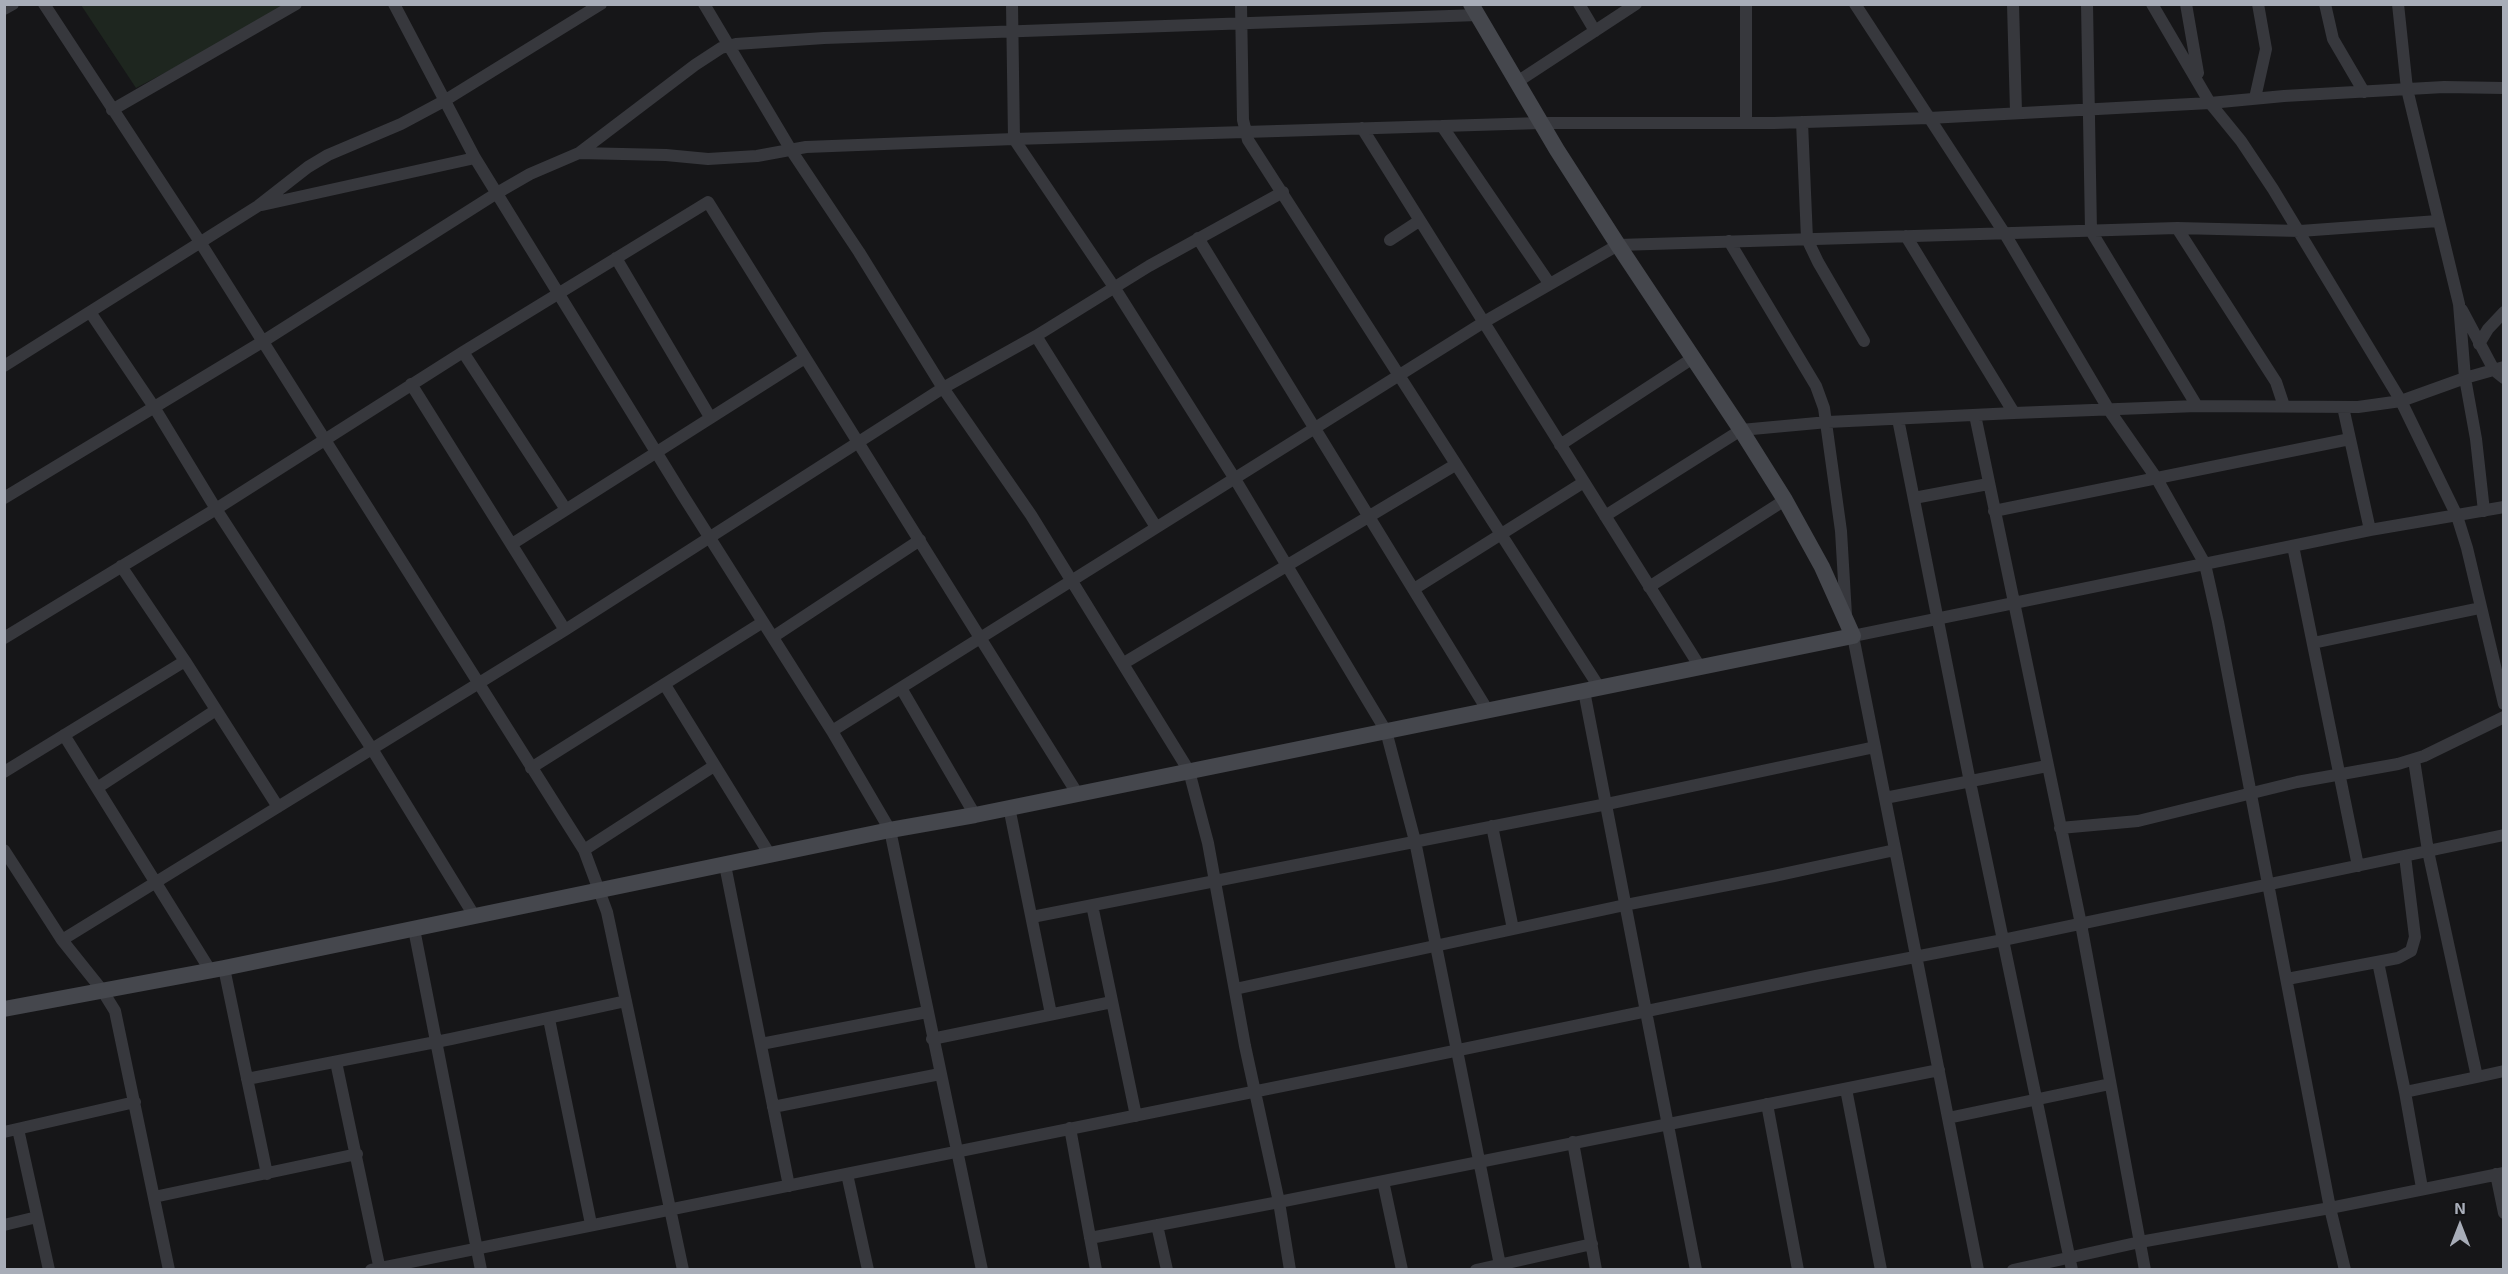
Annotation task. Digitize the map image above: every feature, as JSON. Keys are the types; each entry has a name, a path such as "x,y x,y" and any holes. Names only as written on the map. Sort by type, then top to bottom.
{"street":[{"path":"4,9 13,4"},
{"path":"44,4 200,242 584,849 600,890 683,1269"},
{"path":"112,110 296,4"},
{"path":"394,4 475,158 656,452 832,731 890,830 932,1040 982,1269"},
{"path":"4,366 258,206 291,179 328,155 444,101 601,4"},
{"path":"705,4 791,150 859,252 943,388 1030,515 1189,771 1208,843 1235,989 1279,1202 1290,1269"},
{"path":"1012,4 1014,139 1114,287 1235,479 1386,731 1415,841 1500,1264"},
{"path":"1241,4 1245,134 1500,535 1591,689 1607,804 1625,905 1696,1269"},
{"path":"1579,4 1595,31"},
{"path":"1517,82 1636,4"},
{"path":"1746,4 1746,123"},
{"path":"1855,4 2005,234 2109,410 2157,479 2205,564 2224,652 2330,1208 2345,1269"},
{"path":"2013,4 2016,112"},
{"path":"2087,4 2091,231 2197,406"},
{"path":"2152,4 2210,103 2241,141 2300,231 2401,401 2457,516 2467,548 2504,704"},
{"path":"2186,4 2201,86"},
{"path":"2255,98 2266,49 2258,4"},
{"path":"2325,4 2333,39 2364,92"},
{"path":"2398,4 2407,89 2459,304 2464,378 2476,439 2484,511"},
{"path":"4,498 262,342 497,193 530,174 579,153 695,65 729,45 824,38 1242,25 1475,10 1541,123 1617,245 1785,500 1822,567 1853,636 1978,1269"},
{"path":"579,153 708,159 757,156 791,150 1014,139 1245,134 1541,123 1746,123 1929,118 2210,103 2407,89 2504,88"},
{"path":"1802,122 1807,239 1864,341"},
{"path":"1442,126 1549,283"},
{"path":"1362,128 1700,667"},
{"path":"258,206 475,158"},
{"path":"62,940 565,630 943,388 1036,336 1198,238 1283,192"},
{"path":"4,638 216,509 411,384 708,202 1077,793"},
{"path":"1390,240 1419,221"},
{"path":"832,731 1484,322 1617,245 2177,228 2300,231 2438,221"},
{"path":"2177,228 2276,382 2284,406"},
{"path":"1906,236 2014,412"},
{"path":"1198,238 1488,711"},
{"path":"1729,241 1815,386 1828,422 1841,531 1846,620"},
{"path":"616,258 710,417"},
{"path":"1605,516 1741,430 1828,422 2014,412 2197,406 2343,407 2401,401 2464,378 2500,372 2479,344 2459,304"},
{"path":"90,312 154,407 216,509 372,749 475,917"},
{"path":"2479,344 2488,329 2504,312"},
{"path":"1036,336 1156,527"},
{"path":"463,352 565,508"},
{"path":"512,544 565,508 805,358"},
{"path":"1560,445 1693,358"},
{"path":"411,384 565,630"},
{"path":"2343,407 2370,530"},
{"path":"1975,415 2081,924 2145,1269"},
{"path":"1898,418 1970,782 2070,1263"},
{"path":"1994,511 2350,439"},
{"path":"1124,663 1455,465"},
{"path":"1414,590 1584,482"},
{"path":"1914,498 1988,484"},
{"path":"1649,587 1785,500"},
{"path":"4,1009 475,917 890,830 975,815 2370,530 2504,507"},
{"path":"773,637 920,540"},
{"path":"2293,546 2358,866"},
{"path":"121,566 278,807"},
{"path":"2313,643 2480,608"},
{"path":"531,768 763,622"},
{"path":"4,772 185,661"},
{"path":"665,685 770,855"},
{"path":"901,688 975,815"},
{"path":"97,788 216,710"},
{"path":"2060,828 2138,821 2249,792 2414,760 2504,717"},
{"path":"64,735 156,882 217,969 247,1079 267,1173"},
{"path":"1032,917 1607,804 1875,747"},
{"path":"2414,760 2428,851 2477,1077"},
{"path":"584,849 714,766"},
{"path":"1885,798 2047,766"},
{"path":"1009,807 1052,1014"},
{"path":"1492,826 1513,929"},
{"path":"336,1062 357,1154 377,1269 2003,940 2504,835"},
{"path":"4,850 62,940 102,990 117,1017 169,1269"},
{"path":"1235,989 1625,905 1895,850"},
{"path":"2287,978 2405,956 2413,945 2412,909 2405,856"},
{"path":"725,865 789,1186"},
{"path":"1092,905 1136,1116"},
{"path":"414,929 481,1269"},
{"path":"2378,962 2422,1188"},
{"path":"247,1079 549,1019 626,1001"},
{"path":"932,1040 1112,1002"},
{"path":"760,1044 927,1012"},
{"path":"549,1019 591,1224"},
{"path":"1090,1238 1939,1070"},
{"path":"2405,1092 2504,1071"},
{"path":"773,1107 940,1074"},
{"path":"1948,1118 2110,1084"},
{"path":"1846,1089 1881,1269"},
{"path":"4,1132 135,1102"},
{"path":"1767,1104 1798,1269"},
{"path":"1070,1128 1096,1269"},
{"path":"18,1129 48,1269"},
{"path":"1573,1142 1596,1269"},
{"path":"154,1197 357,1154"},
{"path":"2013,1269 2070,1263 2140,1242 2330,1208 2500,1173 2504,1213"},
{"path":"847,1174 868,1269"},
{"path":"1383,1181 1402,1269"},
{"path":"4,1225 37,1217"},
{"path":"1157,1225 1167,1269"},
{"path":"1476,1269 1592,1244"}],"shaded area":[{"path":"81,5 294,5 136,88"}]}
